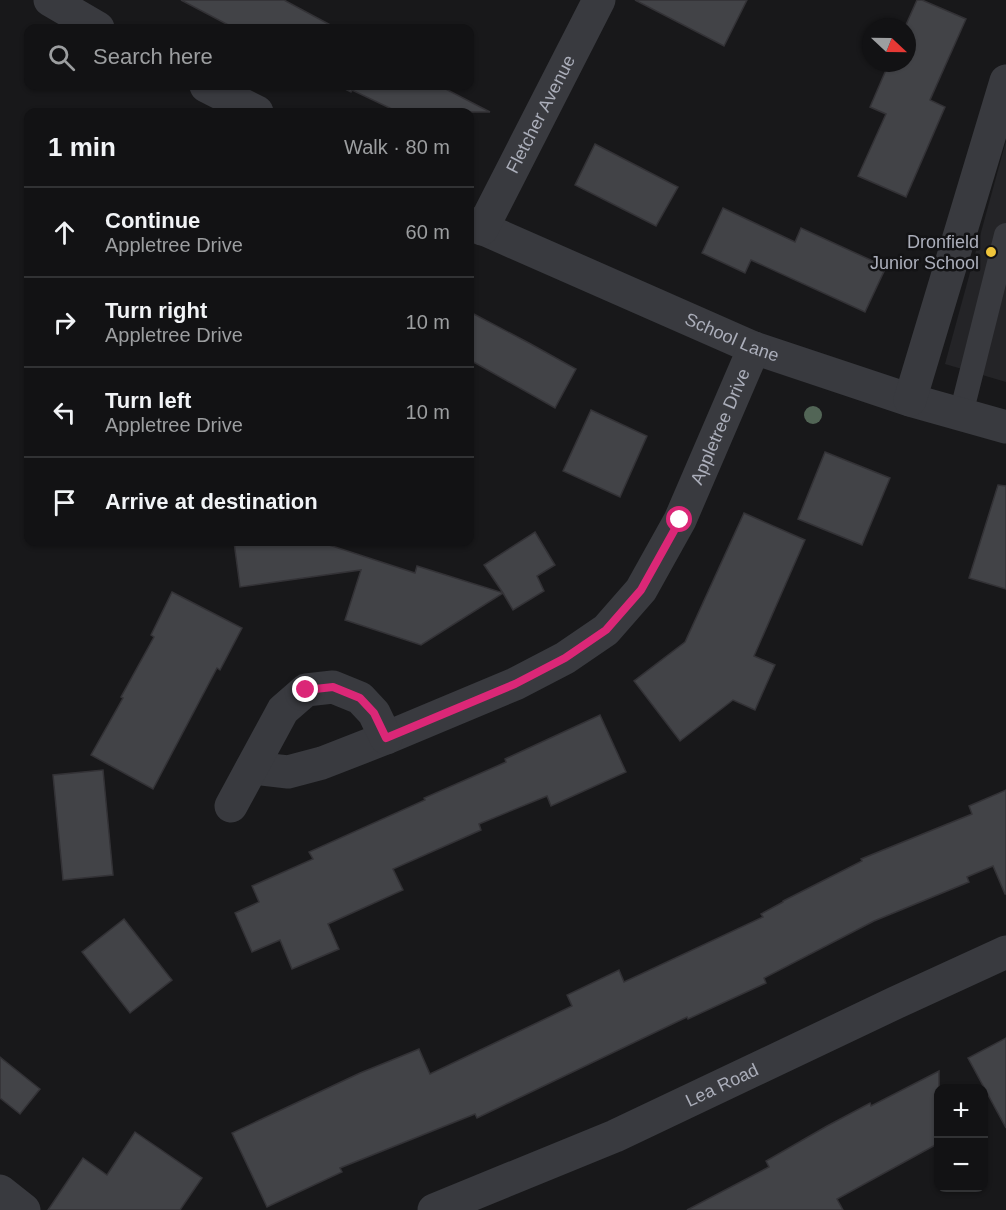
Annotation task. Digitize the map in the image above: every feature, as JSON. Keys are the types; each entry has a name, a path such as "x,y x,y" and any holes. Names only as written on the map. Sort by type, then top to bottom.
{"street":[{"path":"50,0 91,24"},
{"name":"Fletcher Avenue","path":"476,226 599,0"},
{"path":"910,400 1006,81"},
{"path":"214,90 249,108"},
{"name":"School Lane","path":"476,226 754,348 910,400 1006,427"},
{"name":"Appletree Drive","path":"252,768 288,772 322,763 515,684 565,658 606,630 641,590 680,520 754,348"},
{"path":"231,806 283,710 306,690 333,687 360,698 374,713 386,738"},
{"name":"Lea Road","path":"434,1210 615,1136 1006,952"},
{"path":"0,1191 24,1210"}],"lane":[{"path":"961,414 1006,235"}],"shaded area":[{"name":"Dronfield Junior School","path":"1006,141 1006,382 945,364"}],"building":[{"path":"181,0 284,0 329,24 226,24"},
{"path":"635,0 747,0 724,46"},
{"path":"917,0 922,0 966,19 930,100 945,107 906,197 858,176 886,114 870,107 885,72 916,72 916,18 909,18"},
{"path":"352,90 448,90 490,112 474,112 474,108 390,108"},
{"path":"595,144 678,187 656,226 575,185"},
{"path":"723,208 795,242 801,228 886,267 865,312 751,260 745,273 702,253"},
{"path":"474,314 576,369 555,408 474,362"},
{"path":"591,410 647,436 620,497 563,471"},
{"path":"825,452 890,478 862,545 798,519"},
{"path":"998,485 1006,486 1006,589 969,578"},
{"path":"744,513 805,540 754,656 775,665 755,710 733,700 680,741 634,681 685,642"},
{"path":"535,532 555,565 537,576 544,591 513,610 484,565"},
{"path":"235,546 332,546 415,573 417,566 503,593 421,645 345,620 361,570 240,587"},
{"path":"172,592 242,628 220,670 217,668 153,789 91,755 154,637 151,635"},
{"path":"600,715 626,772 551,806 547,796 479,824 481,830 393,869 403,890 328,924 339,949 292,969 280,940 252,952 235,913 259,902 252,886 313,859 309,852 506,762 505,759"},
{"path":"103,770 113,875 63,880 53,775"},
{"path":"1006,790 1006,894 993,866 967,877 969,882 874,921 764,978 766,983 688,1019 687,1017 477,1118 475,1114 340,1168 342,1172 267,1207 232,1133 360,1073 419,1049 430,1074 572,1006 567,995 619,970 624,982 763,917 761,914 862,861 861,859 972,814 969,806"},
{"path":"124,919 172,980 130,1013 82,952"},
{"path":"1006,1038 1006,1128 988,1095 988,1084 982,1084 968,1058"},
{"path":"0,1057 40,1089 20,1114 0,1098"},
{"path":"939,1071 939,1084 934,1084 934,1146 837,1199 843,1210 687,1210 769,1167 766,1161 827,1126 870,1103 871,1106"},
{"path":"135,1132 202,1178 180,1210 48,1210 83,1158 107,1175"}],"place":[{"name":"Dronfield Junior School","path":"991,252"}],"route":[{"path":"306,690 333,687 360,698 374,713 386,738 515,684 565,658 606,630 641,590 680,520"}]}
